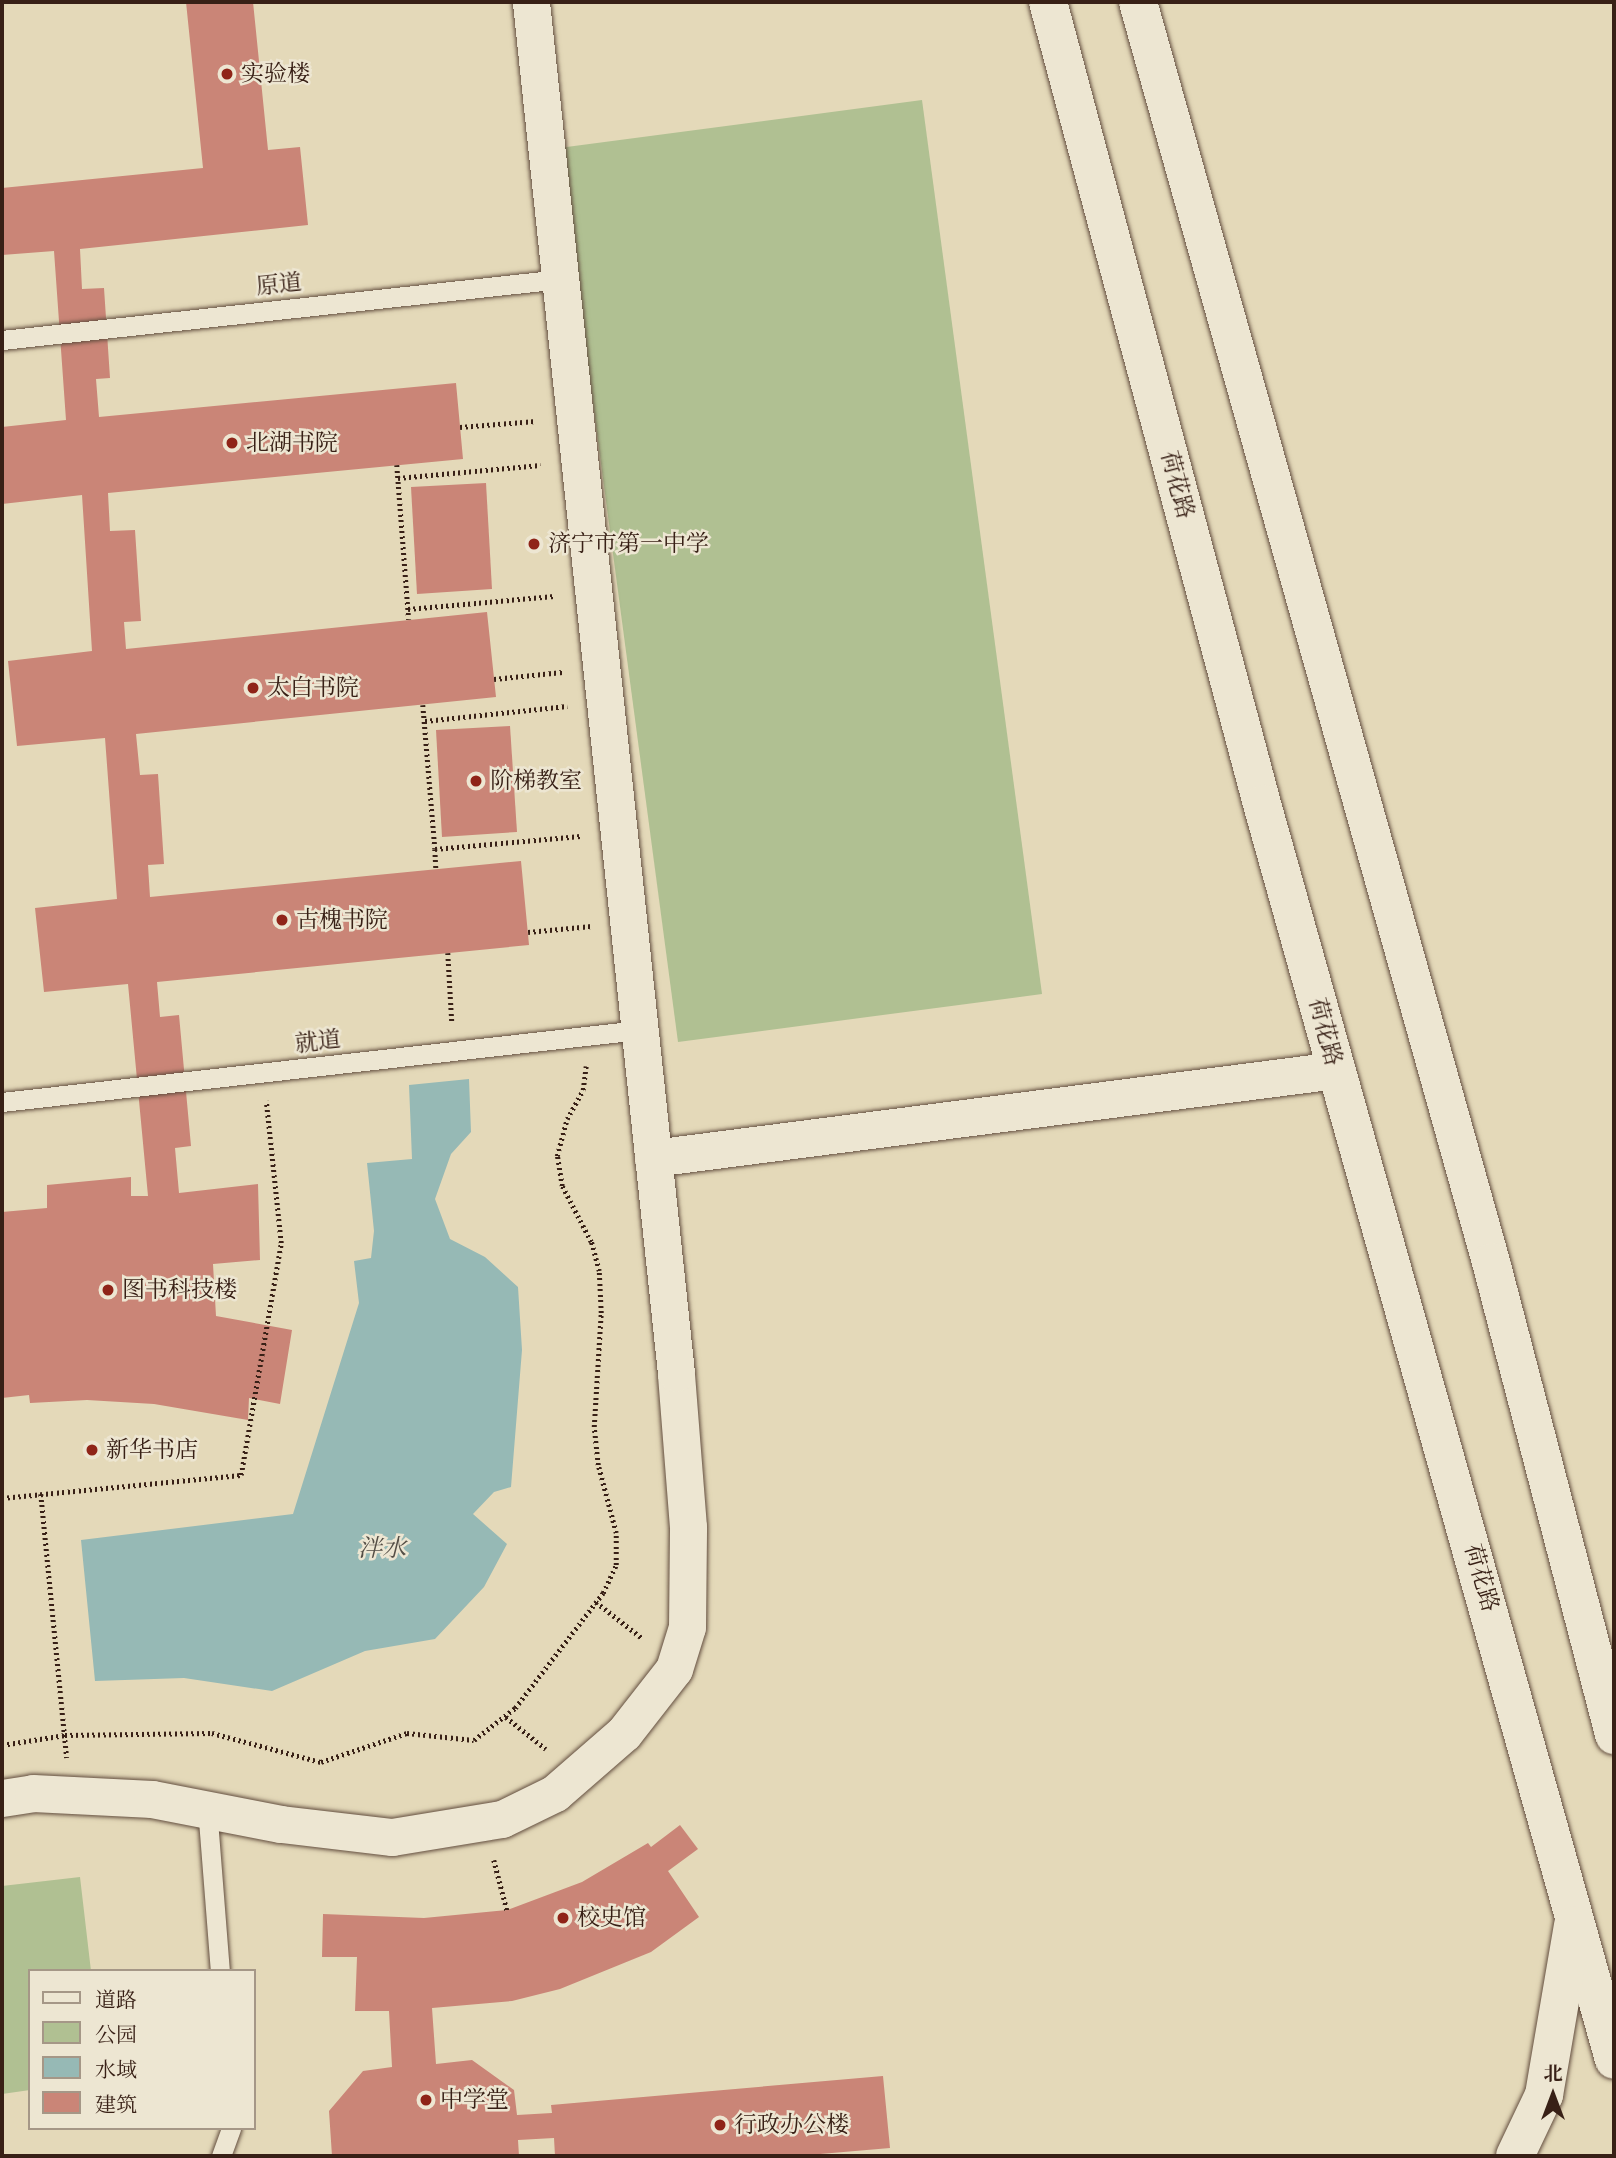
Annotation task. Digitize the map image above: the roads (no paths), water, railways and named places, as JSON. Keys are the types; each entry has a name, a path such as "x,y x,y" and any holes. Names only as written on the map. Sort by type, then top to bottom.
{"main road":[{"name":"荷花路","path":"1048,2 1336,1070 1575,1909 1614,2060"},
{"path":"1138,2 1491,1262 1614,1735"},
{"path":"1516,2156 1544,2095 1575,1909"}],"street":[{"path":"2,1798 33,1793 207,1807 281,1824 393,1837 484,1822 513,1814 578,1775 654,1701 676,1664 687,1627 688,1527 653,1158 531,2"},
{"path":"653,1158 1336,1070"}],"lane":[{"name":"原道","path":"2,340 561,279"},
{"name":"就道","path":"2,1102 639,1030"},
{"path":"207,1807 220,1969"},
{"path":"222,2156 230,2130"}],"water":[{"name":"泮水","path":"469,1079 471,1132 451,1154 435,1199 450,1239 485,1257 518,1287 522,1350 511,1487 494,1492 473,1514 507,1544 484,1587 435,1639 365,1651 272,1691 184,1678 95,1681 81,1540 293,1514 359,1303 354,1261 371,1258 374,1231 367,1163 412,1159 409,1085"}],"place":[{"name":"实验楼","path":"227,74"},
{"name":"北湖书院","path":"232,443"},
{"name":"济宁市第一中学","path":"534,544"},
{"name":"太白书院","path":"253,688"},
{"name":"阶梯教室","path":"476,781"},
{"name":"古槐书院","path":"282,920"},
{"name":"图书科技楼","path":"108,1290"},
{"name":"新华书店","path":"92,1450"},
{"name":"校史馆","path":"563,1918"},
{"name":"中学堂","path":"426,2100"},
{"name":"行政办公楼","path":"720,2125"}]}
